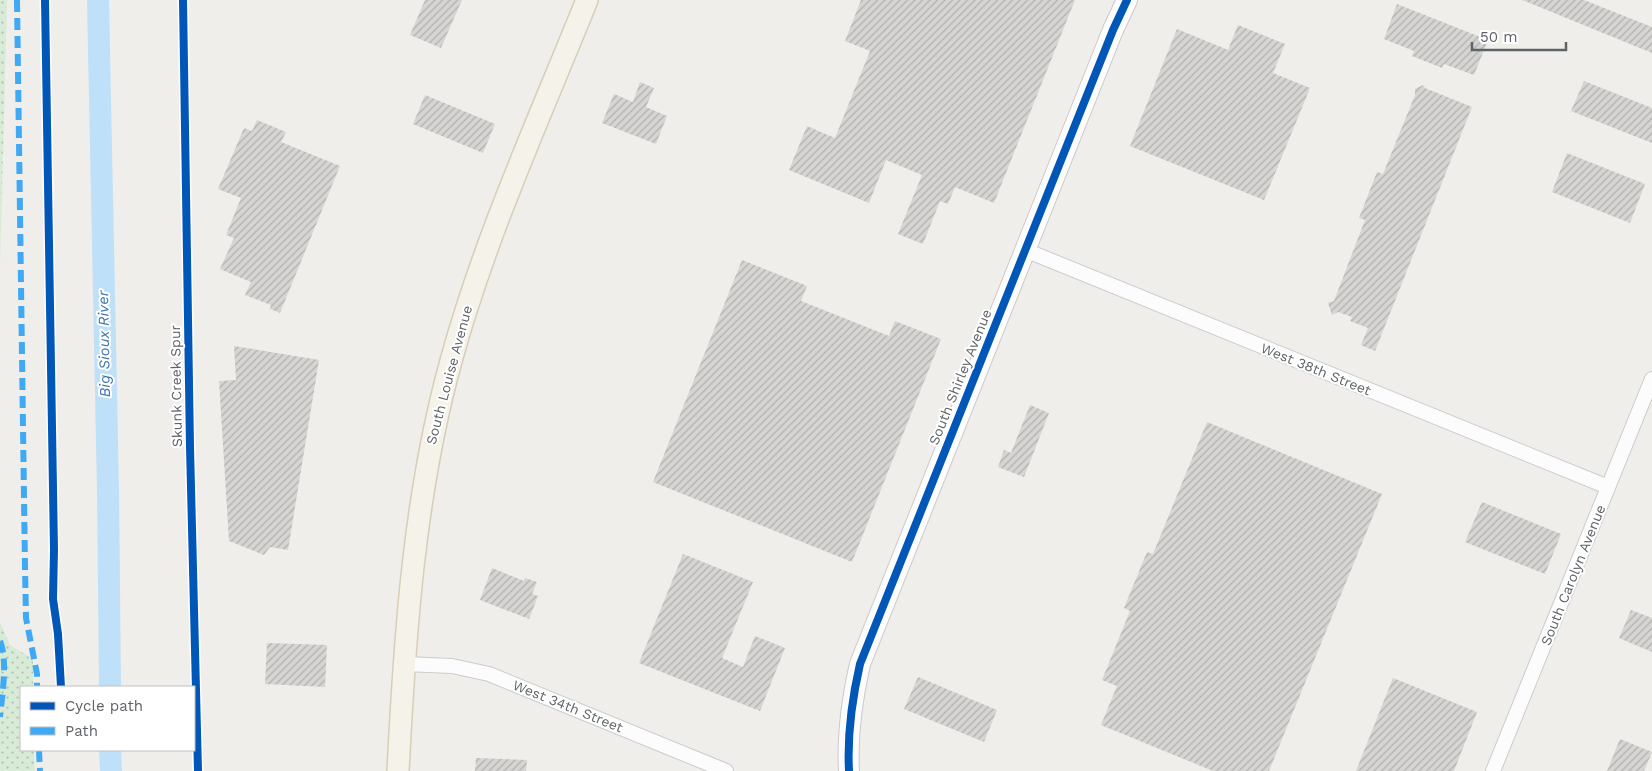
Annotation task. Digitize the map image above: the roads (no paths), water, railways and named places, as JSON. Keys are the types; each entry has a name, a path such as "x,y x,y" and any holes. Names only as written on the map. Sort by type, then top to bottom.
{"main road":[{"name":"South Louise Avenue","path":"398,771 404,664 413,558 422,494 450,361 485,256 587,0"}],"street":[{"name":"South Shirley Avenue","path":"849,771 850,720 860,664 1024,250 1113,30 1127,0"},
{"name":"West 38th Street","path":"1024,250 1608,487"},
{"name":"South Carolyn Avenue","path":"1493,771 1652,379"},
{"name":"West 34th Street","path":"404,664 452,666 489,674 726,771"}],"waterway":[{"name":"Big Sioux River","path":"98,0 110,686"},
{"name":"Big Sioux River","path":"110,751 111,771"}]}
